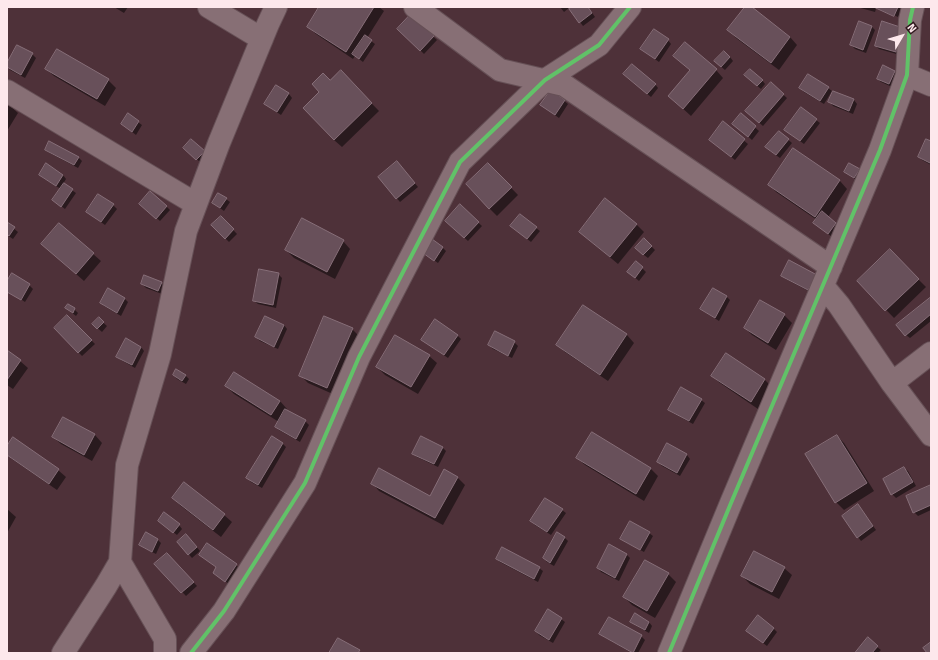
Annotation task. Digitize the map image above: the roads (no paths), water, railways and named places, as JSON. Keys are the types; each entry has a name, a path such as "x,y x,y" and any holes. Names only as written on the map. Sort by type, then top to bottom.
{"street":[{"path":"209,7 262,39"},
{"path":"63,653 120,562 127,465 160,354 186,231 219,143 276,7"},
{"path":"415,7 500,70 564,85 831,267"},
{"path":"191,653 224,612 305,483 359,357 460,162 545,80 599,45 630,7"},
{"path":"669,653 880,150 907,75 910,20 913,7"},
{"path":"907,75 931,85"},
{"path":"7,91 196,204"},
{"path":"823,286 839,305 892,383 931,435"},
{"path":"892,383 931,353"},
{"path":"120,562 164,639 165,653"}]}
